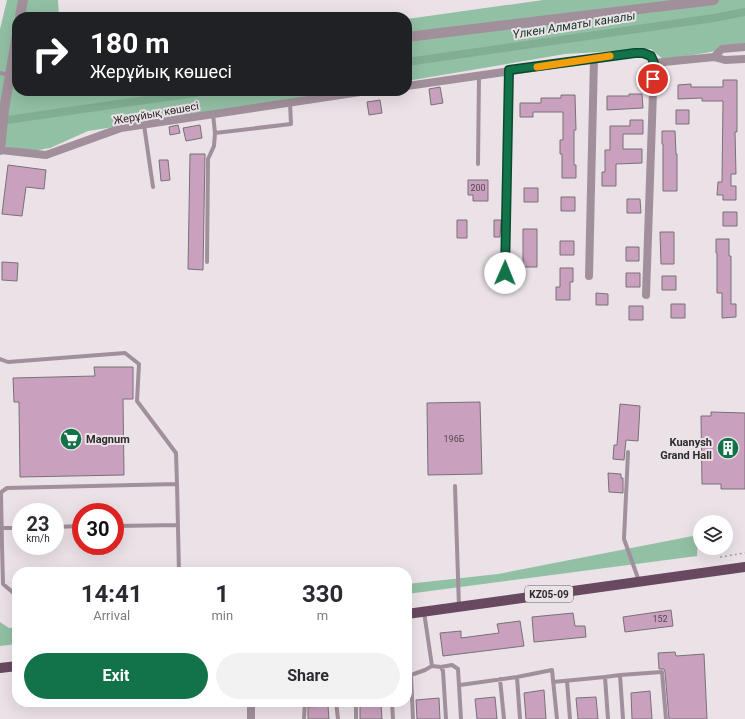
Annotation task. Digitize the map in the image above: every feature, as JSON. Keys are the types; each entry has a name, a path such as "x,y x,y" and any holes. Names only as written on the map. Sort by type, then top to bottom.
{"main road":[{"name":"KZ05-09","path":"412,613 745,567"},
{"path":"0,668 12,667"}],"street":[{"path":"21,12 23,0"},
{"path":"412,36 714,0"},
{"path":"714,58 722,49 745,46"},
{"path":"412,85 594,58 635,53 643,53 651,56 654,63 646,295"},
{"path":"589,276 594,58"},
{"path":"654,63 714,58 725,60 745,59"},
{"path":"0,150 4,110 12,90 12,68"},
{"path":"505,273 509,70"},
{"name":"Жерұйық көшесі","path":"0,150 46,155 121,128 332,96"},
{"path":"251,707 251,719"}],"lane":[{"path":"0,73 11,75"},
{"path":"478,164 479,76"},
{"path":"215,133 291,124 290,102"},
{"path":"207,262 208,159 214,146 215,133 213,114"},
{"path":"144,124 153,187"},
{"path":"0,359 8,362 125,353 139,364 137,401 176,453 179,567"},
{"path":"628,452 624,539 639,581"},
{"path":"12,592 3,584 1,546 1,493 7,488 177,484"},
{"path":"455,486 459,607"},
{"path":"124,526 178,525"},
{"path":"2,528 12,528"},
{"path":"424,612 432,666"},
{"path":"412,674 432,666 441,667 452,665 458,668 461,719"},
{"path":"441,667 444,676 446,719"},
{"path":"460,685 517,677 552,670 557,719"},
{"path":"553,682 662,672 666,719"},
{"path":"620,675 623,719"},
{"path":"517,677 520,719"},
{"path":"605,677 608,719"},
{"path":"500,679 504,719"},
{"path":"567,681 570,719"},
{"path":"304,719 305,707"},
{"path":"337,707 338,719"},
{"path":"356,707 356,719"},
{"path":"392,707 392,719"},
{"path":"411,707 412,719"}],"path":[{"path":"720,557 745,553"}],"green space":[{"path":"7,0 58,0 59,12 12,12 12,96 310,96 88,131 50,148 33,151 4,146 0,115 0,29"},
{"path":"543,0 745,0 745,46 664,60 651,49 565,54 412,80 412,18"},
{"path":"693,536 693,555 697,555 412,593 412,583 498,574"},
{"path":"0,622 9,628 12,628 12,645 0,646"}],"building":[{"path":"723,80 737,80 737,132 735,132 736,174 731,174 731,186 736,186 736,200 723,200 723,195 717,195 718,182 722,182 723,101 702,101 702,98 678,99 678,85 691,84 691,87 723,87"},
{"path":"440,87 443,103 431,105 429,89"},
{"path":"629,94 642,94 643,108 607,110 607,96 629,96"},
{"path":"561,95 575,95 576,130 574,130 574,165 576,165 576,178 562,178 562,154 560,154 560,140 563,140 563,112 533,112 533,117 520,117 520,103 541,103 541,98 561,98"},
{"path":"380,100 382,113 369,115 367,102"},
{"path":"676,110 689,110 689,124 676,124"},
{"path":"630,120 643,120 643,134 623,134 623,149 642,149 642,163 616,164 616,186 602,186 602,172 605,172 605,150 610,150 610,126 630,126"},
{"path":"178,125 180,133 170,135 169,127"},
{"path":"200,125 202,138 186,141 183,128"},
{"path":"662,131 675,131 677,154 677,191 663,191"},
{"path":"190,154 205,154 203,270 188,269"},
{"path":"159,160 168,160 170,180 161,181"},
{"path":"8,165 46,170 44,189 26,187 22,216 2,214"},
{"path":"468,180 488,180 488,201 473,201 473,195 468,195"},
{"path":"524,188 538,188 538,202 524,202"},
{"path":"561,197 575,197 575,211 561,211"},
{"path":"627,199 640,199 641,213 627,213"},
{"path":"723,212 737,212 737,226 723,226"},
{"path":"457,220 467,220 467,238 457,238"},
{"path":"494,220 501,220 500,237 494,237"},
{"path":"523,229 537,229 537,267 523,267"},
{"path":"660,232 674,232 674,264 661,264"},
{"path":"716,239 729,239 729,256 731,256 731,304 736,304 736,317 722,318 722,293 717,293"},
{"path":"560,241 574,241 574,255 560,255"},
{"path":"626,247 639,247 639,261 626,261"},
{"path":"2,262 18,263 17,281 2,280"},
{"path":"560,268 573,268 573,282 570,282 570,300 556,300 556,287 560,287"},
{"path":"626,273 640,273 640,287 626,287"},
{"path":"662,276 676,276 676,290 662,290"},
{"path":"596,293 608,294 608,305 596,305"},
{"path":"671,304 685,304 685,318 671,318"},
{"path":"629,306 643,306 643,320 629,320"},
{"name":"Magnum","path":"94,367 133,367 133,399 123,399 124,475 20,477 19,402 14,402 13,378 95,376"},
{"path":"480,402 482,474 428,475 427,403"},
{"path":"620,404 640,406 638,441 626,440 624,460 613,459 614,445 617,445"},
{"name":"Kuanysh Grand Hall","path":"711,412 745,413 745,489 721,489 721,484 702,484 701,416 711,416"},
{"path":"608,473 621,474 621,478 623,478 623,493 609,492"},
{"path":"671,610 673,626 625,632 623,617"},
{"path":"573,613 575,626 585,626 586,637 534,642 532,617"},
{"path":"520,621 524,646 443,656 440,633 461,631 461,638 499,633 497,624"},
{"path":"675,652 676,656 704,654 707,719 669,719 665,672 664,669 659,669 658,653"},
{"path":"544,690 546,719 526,719 524,693"},
{"path":"650,691 652,719 632,719 631,693"},
{"path":"495,697 497,719 477,719 475,699"},
{"path":"596,697 598,719 578,719 576,698"},
{"path":"439,698 440,719 417,719 416,700"},
{"path":"308,707 328,707 329,719 308,719"},
{"path":"360,707 381,707 382,719 360,719"}],"waterway":[{"name":"Үлкен Алматы каналы","path":"412,61 714,18 745,12"},
{"name":"Үлкен Алматы каналы","path":"0,121 173,96"}],"slow traffic":[{"path":"537,67 610,56"}],"place":[{"name":"Magnum","path":"71,439"},
{"name":"Kuanysh Grand Hall","path":"728,448"}],"route":[{"path":"505,273 509,70 643,53 651,56 654,63 653,79"}]}
